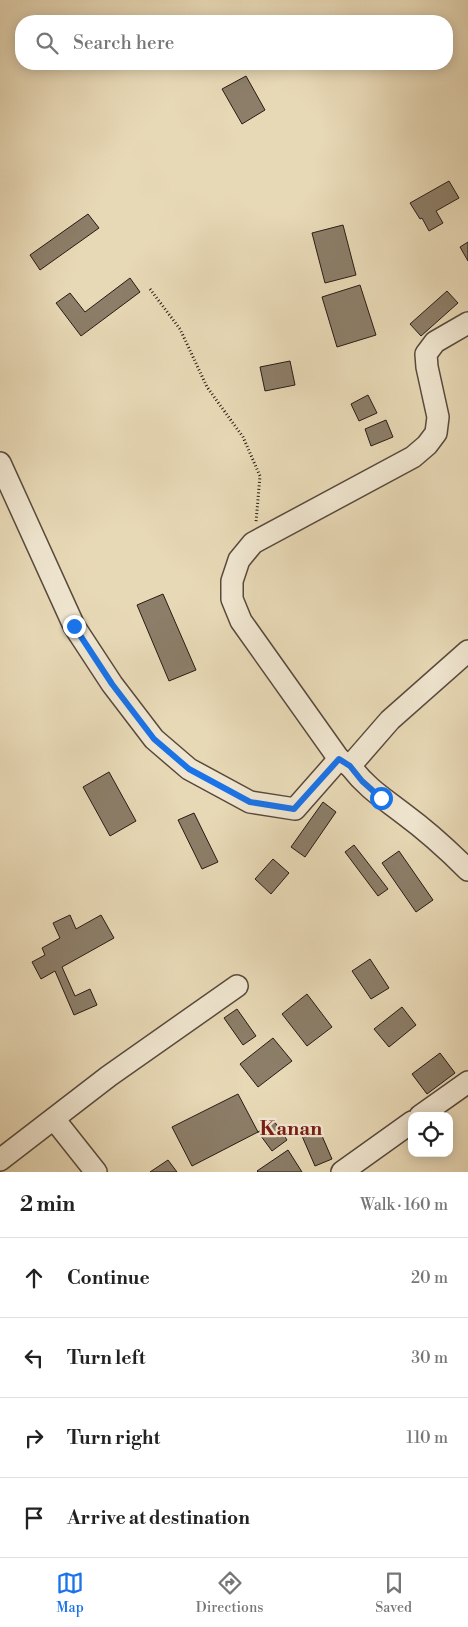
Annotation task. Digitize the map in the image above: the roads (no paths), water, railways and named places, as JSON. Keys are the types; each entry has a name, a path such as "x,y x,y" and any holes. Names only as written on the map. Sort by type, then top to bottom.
{"street":[{"path":"468,322 435,342 426,354 438,418 436,433 427,445 413,457 253,543 238,560 232,581 232,599 241,622 345,763 381,798 405,814 468,870"},
{"path":"0,463 74,626 112,684 154,739 189,769 250,802 294,809 468,651"},
{"path":"0,1160 109,1076 237,986"},
{"path":"426,1112 468,1082"},
{"path":"54,1119 96,1172"},
{"path":"342,1172 408,1125"}],"district":[{"name":"Kanan","path":"291,1128"}]}
